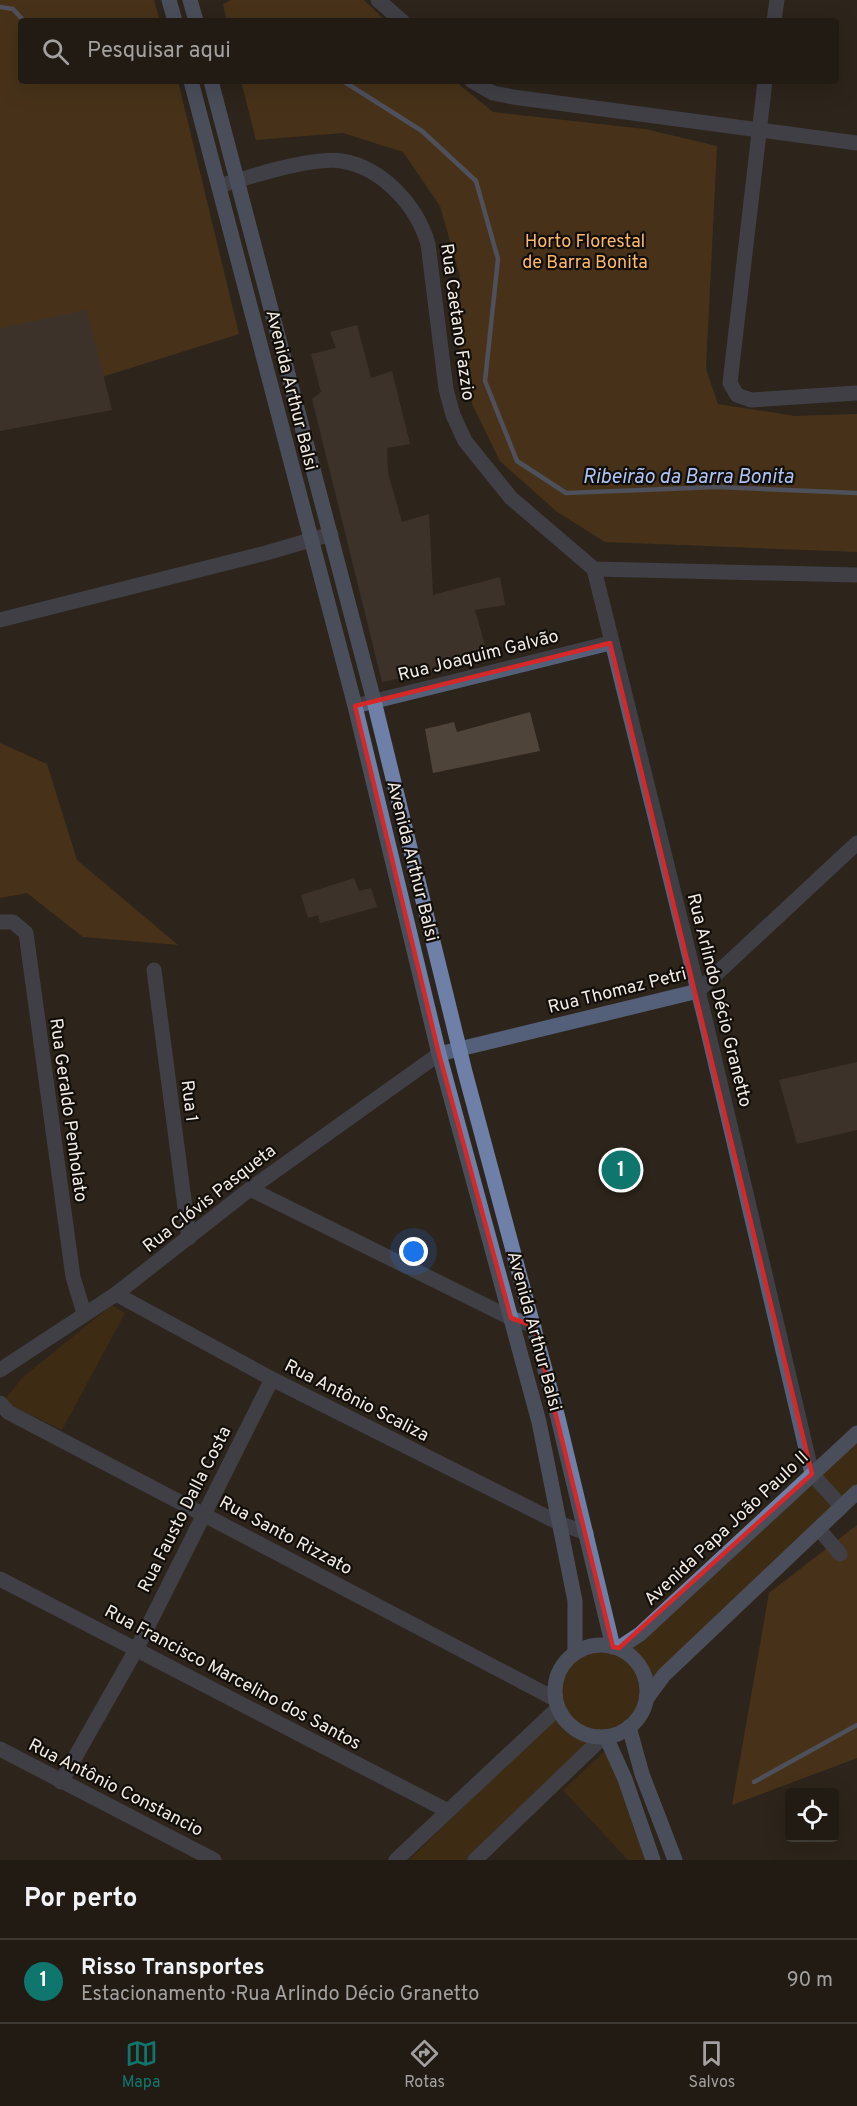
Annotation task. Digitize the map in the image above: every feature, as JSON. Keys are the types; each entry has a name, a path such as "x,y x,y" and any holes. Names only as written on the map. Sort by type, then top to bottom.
{"main road":[{"path":"169,0 174,18"},
{"path":"190,0 195,18"},
{"name":"Avenida Arthur Balsi","path":"192,84 355,706 439,1053 539,1422 575,1602 575,1653"},
{"name":"Avenida Arthur Balsi","path":"212,84 331,534 459,1048 534,1326 616,1648"},
{"path":"413,944 432,940"},
{"name":"Avenida Papa João Paulo II","path":"616,1648 640,1634 857,1433"},
{"path":"646,1698 664,1674 857,1492"},
{"path":"588,1647 616,1648 632,1657 641,1669 646,1683 646,1698 642,1713 620,1733 604,1737 591,1736 577,1731 566,1721 557,1703 557,1678 564,1664 575,1653 588,1647"},
{"path":"629,1727 642,1774 675,1860"},
{"path":"604,1737 625,1779 653,1860"}],"street":[{"path":"378,0 399,18"},
{"path":"774,18 777,0"},
{"path":"477,84 493,93 513,97 857,143"},
{"path":"765,84 730,383 737,395 751,400 857,393"},
{"name":"Rua Caetano Fazzio","path":"219,186 312,162 343,161 367,170 407,201 424,230 428,244 446,389 453,415 465,441 511,498 594,569"},
{"path":"0,620 267,553 331,534"},
{"path":"594,569 857,575"},
{"name":"Rua Arlindo Décio Granetto","path":"594,569 610,643 699,991 812,1474"},
{"name":"Rua Joaquim Galvão","path":"355,706 610,643"},
{"name":"Rua Thomaz Petri","path":"439,1053 699,991 857,843"},
{"name":"Rua Geraldo Penholato","path":"4,921 18,924 26,933 72,1277 84,1313"},
{"name":"Rua 1","path":"154,970 189,1238"},
{"name":"Rua Clóvis Pasqueta","path":"0,1370 116,1294 250,1189 439,1053"},
{"path":"250,1189 511,1318 534,1326"},
{"name":"Rua Antônio Scaliza","path":"116,1294 272,1379 559,1523 586,1533"},
{"name":"Rua Fausto Dalla Costa","path":"61,1782 137,1648 272,1379"},
{"name":"Rua Santo Rizzato","path":"0,1403 8,1412 203,1513 557,1703"},
{"path":"812,1474 841,1506"},
{"path":"819,1529 840,1554"},
{"name":"Rua Francisco Marcelino dos Santos","path":"0,1579 448,1811"},
{"path":"396,1860 557,1703"},
{"path":"475,1860 604,1737"},
{"name":"Rua Antônio Constancio","path":"0,1749 196,1856 214,1860"}],"highlighted area":[{"path":"610,643 812,1474 619,1648 613,1647 534,1326 511,1318 439,1054 355,706"}],"shaded area":[{"path":"112,1305 125,1313 62,1430 9,1404 6,1398 23,1377"},
{"path":"857,1436 857,1490 841,1504 815,1475"},
{"path":"812,1477 839,1506 653,1684 645,1663 631,1646"},
{"path":"600,1650 616,1653 630,1662 639,1676 642,1692 639,1708 630,1722 616,1731 600,1734 584,1731 570,1722 561,1708 558,1692 561,1676 570,1662 584,1653"},
{"path":"557,1712 574,1731 593,1740 580,1756 467,1860 409,1860 543,1730"},
{"path":"605,1751 623,1780 651,1860 628,1860 563,1790"}],"green space":[{"path":"0,0 154,0 159,18 18,18 18,84 179,84 239,334 0,409"},
{"path":"231,0 364,0 383,18 226,18 223,4"},
{"name":"Horto Florestal de Barra Bonita","path":"242,84 459,84 493,112 645,129 717,146 706,369 718,404 795,416 857,414 857,552 605,542 556,511 500,461 473,406 460,355 460,276 440,206 403,152 343,133 256,140"},
{"path":"0,743 47,764 77,860 178,945 83,937 27,893 0,898"},
{"path":"857,1525 857,1758 732,1805 769,1593"}],"building":[{"path":"87,310 112,410 0,431 0,328"},
{"path":"357,325 371,378 392,371 410,444 387,448 388,473 402,522 429,514 433,595 500,577 505,605 475,610 489,660 382,682 312,399 321,392 311,354 336,348 330,332"},
{"path":"530,712 540,751 433,773 425,729 454,722 457,732"},
{"path":"354,878 359,891 371,888 377,907 320,923 318,915 308,918 301,895"},
{"path":"857,1062 857,1130 797,1144 779,1080"}],"waterway":[{"name":"Ribeirão da Barra Bonita","path":"0,7 13,9 21,18"},
{"name":"Ribeirão da Barra Bonita","path":"348,84 422,131 476,181 498,259 485,381 517,461 566,493 717,487 857,493"},
{"path":"754,1782 857,1725"}],"place":[{"name":"Risso Transportes","path":"621,1170"}]}
